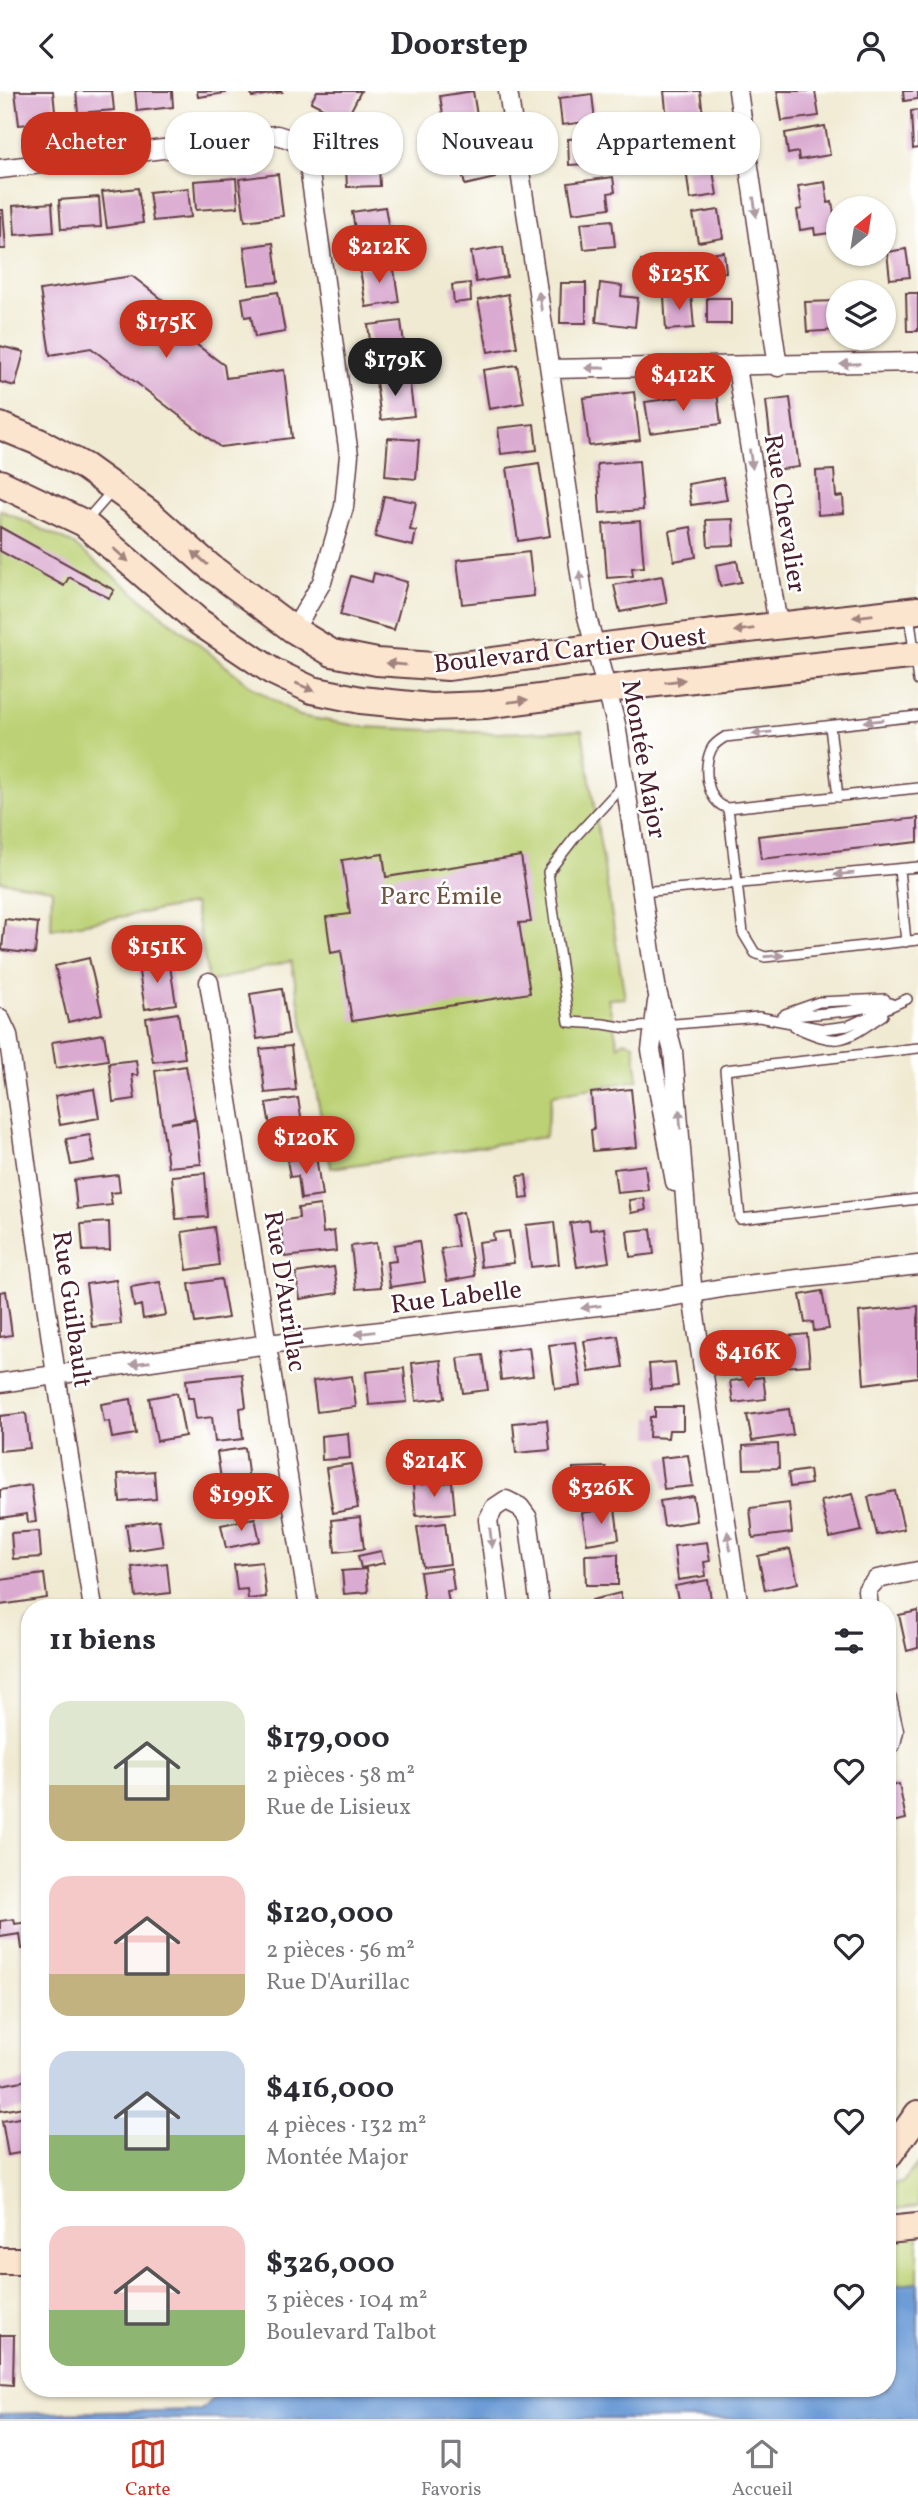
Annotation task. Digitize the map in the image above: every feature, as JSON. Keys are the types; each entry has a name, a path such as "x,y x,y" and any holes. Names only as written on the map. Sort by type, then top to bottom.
{"street":[{"name":"Montée Major","path":"508,91 586,614 616,724 658,995 660,1026 673,1051 693,1293 738,1599"},
{"path":"738,91 778,366"},
{"path":"0,169 277,135 294,140 304,149 309,166 349,455 344,507 322,582 294,630"},
{"path":"550,369 918,362"},
{"name":"Rue Chevalier","path":"737,367 778,626"},
{"name":"Boulevard Cartier Ouest","path":"0,426 40,442 85,467 149,513 210,567 294,630 332,653 377,662 448,667 596,647 913,611"},
{"name":"Boulevard Cartier Ouest","path":"0,483 84,523 199,622 272,671 312,691 361,700 431,707 485,705 607,689 917,663"},
{"name":"Rue D'Aurillac","path":"209,982 308,1599"},
{"name":"Rue Guilbault","path":"0,1018 8,1035 56,1375 92,1599"},
{"name":"Rue Labelle","path":"0,1383 268,1344 659,1299 728,1287 918,1265"},
{"path":"499,1599 488,1520 494,1508 506,1500 520,1507 528,1518 539,1599"},
{"path":"868,1599 867,1590 877,1579 918,1571"},
{"path":"896,2145 918,2114"},
{"path":"896,2229 918,2227"},
{"path":"0,2261 21,2261"}],"lane":[{"path":"84,523 115,488"},
{"path":"913,611 917,663"},
{"path":"918,716 725,737 712,749 708,779 713,798 728,809 918,788"},
{"path":"830,726 838,797"},
{"path":"624,784 576,836 548,872 569,1022 627,1028 660,1026 848,1011 918,998"},
{"path":"728,809 743,933 747,943 759,956 918,940"},
{"path":"641,892 918,867"},
{"path":"899,869 906,941"},
{"path":"774,1018 825,1040 849,1037 907,999"},
{"path":"918,1048 725,1070 740,1219 918,1199"}],"green space":[{"name":"Parc Émile","path":"0,510 72,543 252,687 300,716 364,727 496,733 582,730 625,998 608,999 618,1046 624,1041 634,1044 638,1080 552,1095 545,1137 331,1168 291,961 209,982 194,904 51,929 52,889 0,881"},
{"path":"918,2163 918,2206 896,2209 896,2184 902,2183"},
{"path":"918,2227 918,2283 896,2285 896,2229"}],"water":[{"path":"918,2283 918,2419 0,2419 0,2414 201,2410 214,2397 896,2397 896,2285"}],"building":[{"path":"15,91 53,91 55,112 21,112 19,125"},
{"path":"76,91 112,91 114,110 78,112"},
{"path":"135,91 172,91 173,107 137,111"},
{"path":"197,91 226,91 226,93 198,97"},
{"path":"251,91 281,91 282,92 252,97"},
{"path":"317,91 361,91 350,112 330,112 311,102"},
{"path":"473,91 476,112 443,112 440,96"},
{"path":"664,91 700,91 703,112 666,112"},
{"path":"777,91 815,91 819,116 782,121"},
{"path":"903,91 918,91 918,99 904,101"},
{"path":"592,94 594,112 572,112 572,124 562,125 559,98"},
{"path":"918,110 918,148 913,149 911,111"},
{"path":"825,126 830,155 799,160 798,152 788,154 785,133"},
{"path":"568,139 572,139 572,165 569,165"},
{"path":"278,174 283,216 245,221 239,179"},
{"path":"346,175 379,175 380,186 347,187"},
{"path":"462,175 494,175 495,178 465,185"},
{"path":"687,175 714,175 717,195 690,199"},
{"path":"613,177 615,192 608,193 610,208 573,213 568,183"},
{"path":"236,178 238,207 196,210 194,181"},
{"path":"825,182 826,234 815,235 814,228 800,230 797,210 802,209 798,186"},
{"path":"138,188 143,223 107,228 102,192"},
{"path":"188,188 191,217 153,221 149,192"},
{"path":"99,197 101,227 61,229 59,200"},
{"path":"52,203 54,232 15,235 13,206"},
{"path":"385,207 392,245 359,251 352,212"},
{"path":"0,210 3,210 6,249 0,249"},
{"path":"719,210 723,238 698,242 693,214"},
{"path":"612,220 615,246 584,249 581,223"},
{"path":"273,243 278,282 249,285 244,247"},
{"path":"503,247 507,277 476,282 471,252"},
{"path":"906,249 910,277 890,279 889,266 896,266 896,251"},
{"path":"724,252 726,272 704,274 702,255"},
{"path":"641,261 654,261 654,285 642,285"},
{"path":"697,261 699,283 685,284 683,262"},
{"path":"393,264 399,302 366,307 360,269"},
{"path":"132,276 198,327 189,339 224,365 226,378 284,370 292,438 220,447 91,348 50,355 40,290"},
{"path":"470,283 471,301 454,303 452,285"},
{"path":"561,283 586,283 586,323 560,323"},
{"path":"600,283 622,286 621,296 638,298 635,327 596,322"},
{"path":"278,292 285,332 255,337 251,316 245,317 242,298"},
{"path":"906,293 918,293 918,331 907,331"},
{"path":"508,294 517,347 488,352 478,300"},
{"path":"691,294 694,328 666,330 664,296"},
{"path":"707,298 731,298 731,324 707,324"},
{"path":"826,301 826,331 807,332 805,302"},
{"path":"401,321 406,359 373,364 368,325"},
{"path":"0,346 24,352 15,386 0,382"},
{"path":"517,365 524,403 489,409 483,370"},
{"path":"409,377 414,416 381,420 376,381"},
{"path":"634,392 640,440 589,446 583,398"},
{"path":"717,392 721,424 650,433 645,402"},
{"path":"790,398 799,467 774,470 766,401"},
{"path":"534,424 537,450 501,454 498,428"},
{"path":"388,438 419,440 416,479 385,476"},
{"path":"639,461 643,510 600,513 597,464"},
{"path":"539,463 550,536 518,541 507,468"},
{"path":"834,470 836,497 843,496 844,513 818,515 816,471"},
{"path":"723,478 727,500 691,505 688,484"},
{"path":"384,496 416,502 410,530 416,531 413,546 375,537"},
{"path":"733,519 734,545 708,546 706,520"},
{"path":"640,521 644,567 632,568 633,576 607,578 603,524"},
{"path":"0,527 114,590 109,598 69,577 64,586 0,551"},
{"path":"691,527 696,557 674,561 669,531"},
{"path":"529,552 534,596 462,604 457,560"},
{"path":"737,561 741,582 720,586 716,565"},
{"path":"374,573 407,582 394,630 340,615 351,576 372,582"},
{"path":"662,576 667,603 620,612 614,585"},
{"path":"918,818 918,842 761,859 758,836"},
{"path":"383,854 386,877 521,856 531,922 519,923 530,993 352,1021 341,951 331,953 326,917 350,914 342,860"},
{"path":"5,919 38,923 35,954 2,950"},
{"path":"89,958 102,1014 68,1022 55,966"},
{"path":"169,960 176,1004 145,1009 138,966"},
{"path":"282,989 289,1034 257,1039 250,994"},
{"path":"178,1013 185,1058 153,1062 146,1018"},
{"path":"104,1034 108,1060 56,1068 52,1042"},
{"path":"291,1046 296,1090 265,1093 260,1049"},
{"path":"136,1060 138,1075 132,1075 135,1099 113,1102 109,1063"},
{"path":"186,1066 195,1118 170,1123 196,1120 201,1164 168,1167 155,1071"},
{"path":"94,1089 99,1118 60,1125 55,1096"},
{"path":"631,1089 637,1147 593,1151 591,1093"},
{"path":"298,1098 305,1142 274,1148 266,1103"},
{"path":"90,1135 94,1161 71,1165 66,1139"},
{"path":"316,1156 322,1196 301,1199 298,1176 290,1177 287,1160"},
{"path":"645,1165 648,1190 617,1193 614,1169"},
{"path":"205,1173 208,1217 176,1219 172,1176"},
{"path":"118,1175 120,1192 110,1193 112,1205 77,1209 74,1180"},
{"path":"526,1175 529,1198 520,1199 518,1176"},
{"path":"644,1198 646,1210 631,1213 629,1200"},
{"path":"320,1205 323,1233 334,1231 336,1251 285,1257 280,1221 299,1218 298,1208"},
{"path":"463,1212 475,1276 447,1281 441,1249 458,1246 452,1215"},
{"path":"589,1220 590,1230 604,1228 609,1262 577,1267 570,1223"},
{"path":"109,1222 110,1250 83,1251 81,1224"},
{"path":"554,1222 559,1264 531,1267 526,1225"},
{"path":"214,1227 219,1265 187,1270 182,1232"},
{"path":"651,1229 654,1254 630,1257 627,1231"},
{"path":"509,1231 514,1263 481,1267 478,1242 494,1240 493,1233"},
{"path":"419,1241 425,1282 390,1287 387,1262 396,1261 394,1245"},
{"path":"376,1243 381,1287 356,1289 351,1246"},
{"path":"334,1267 338,1293 300,1299 296,1273"},
{"path":"221,1279 228,1318 195,1323 189,1284"},
{"path":"116,1280 121,1324 92,1327 86,1284"},
{"path":"160,1282 166,1315 143,1319 141,1305 134,1307 131,1287"},
{"path":"6,1291 12,1335 0,1337 0,1292"},
{"path":"822,1291 829,1329 814,1331 813,1322 805,1323 800,1295"},
{"path":"918,1306 918,1377 864,1384 859,1312"},
{"path":"807,1334 810,1365 782,1367 781,1354 789,1353 788,1336"},
{"path":"618,1336 623,1367 589,1372 584,1341"},
{"path":"755,1338 757,1365 730,1367 729,1340"},
{"path":"575,1342 581,1386 555,1389 549,1345"},
{"path":"529,1347 533,1376 501,1380 498,1351"},
{"path":"483,1355 488,1390 463,1393 458,1358"},
{"path":"441,1360 445,1398 416,1401 412,1363"},
{"path":"675,1362 678,1386 651,1389 649,1364"},
{"path":"404,1368 407,1402 369,1405 366,1372"},
{"path":"242,1374 246,1407 240,1408 243,1439 215,1442 212,1417 196,1419 193,1398 188,1398 186,1380"},
{"path":"352,1376 356,1407 317,1412 313,1381"},
{"path":"763,1377 766,1399 733,1403 730,1381"},
{"path":"177,1393 185,1436 157,1441 149,1398"},
{"path":"131,1399 136,1434 112,1438 109,1421 104,1422 101,1404"},
{"path":"655,1407 683,1407 683,1430 669,1430 668,1438 649,1437 650,1417 655,1417"},
{"path":"789,1409 793,1435 752,1441 747,1415"},
{"path":"26,1413 30,1448 0,1451 0,1416"},
{"path":"547,1420 550,1450 516,1453 513,1423"},
{"path":"348,1433 350,1458 322,1460 321,1436"},
{"path":"778,1444 779,1468 744,1469 743,1446"},
{"path":"245,1448 249,1482 222,1486 217,1452"},
{"path":"688,1455 693,1486 664,1489 660,1458"},
{"path":"351,1464 358,1508 333,1513 326,1468"},
{"path":"606,1467 607,1495 574,1496 573,1468"},
{"path":"809,1470 811,1484 790,1487 788,1473"},
{"path":"154,1471 156,1499 120,1502 118,1474"},
{"path":"452,1482 455,1513 416,1516 413,1485"},
{"path":"31,1485 36,1522 28,1523 27,1514 0,1518 0,1490"},
{"path":"895,1491 904,1529 877,1535 868,1497"},
{"path":"853,1494 862,1531 830,1538 821,1501"},
{"path":"693,1496 697,1521 664,1526 660,1501"},
{"path":"789,1503 792,1533 753,1538 750,1508"},
{"path":"615,1508 619,1539 587,1544 582,1513"},
{"path":"360,1517 364,1549 335,1552 332,1520"},
{"path":"255,1518 260,1541 226,1548 221,1525"},
{"path":"159,1520 163,1546 130,1551 126,1525"},
{"path":"445,1523 450,1564 423,1567 417,1527"},
{"path":"39,1531 41,1557 13,1559 11,1533"},
{"path":"707,1542 710,1561 704,1562 706,1576 678,1580 674,1546"},
{"path":"790,1549 798,1583 765,1590 758,1556"},
{"path":"381,1551 384,1563 361,1568 358,1556"},
{"path":"618,1554 618,1585 586,1585 585,1555"},
{"path":"262,1562 266,1597 248,1599 247,1589 237,1590 234,1565"},
{"path":"167,1563 170,1593 136,1597 132,1567"},
{"path":"451,1568 454,1590 447,1591 448,1599 424,1599 420,1572"},
{"path":"366,1569 368,1592 344,1594 342,1571"},
{"path":"44,1574 47,1598 21,1599 21,1602 0,1605 0,1580"},
{"path":"708,1580 711,1599 678,1599 675,1586"},
{"path":"620,1593 622,1599 596,1599"},
{"path":"918,1611 918,1648 907,1651 899,1615"},
{"path":"899,1784 906,1819 896,1821 896,1785"},
{"path":"14,1919 15,1924 21,1923 21,1942 20,1934 0,1937 0,1921"},
{"path":"21,2081 21,2108 0,2111 0,2085"},
{"path":"21,2118 21,2153 8,2155 2,2121"},
{"path":"0,2335 14,2335 13,2385 0,2384"}]}
